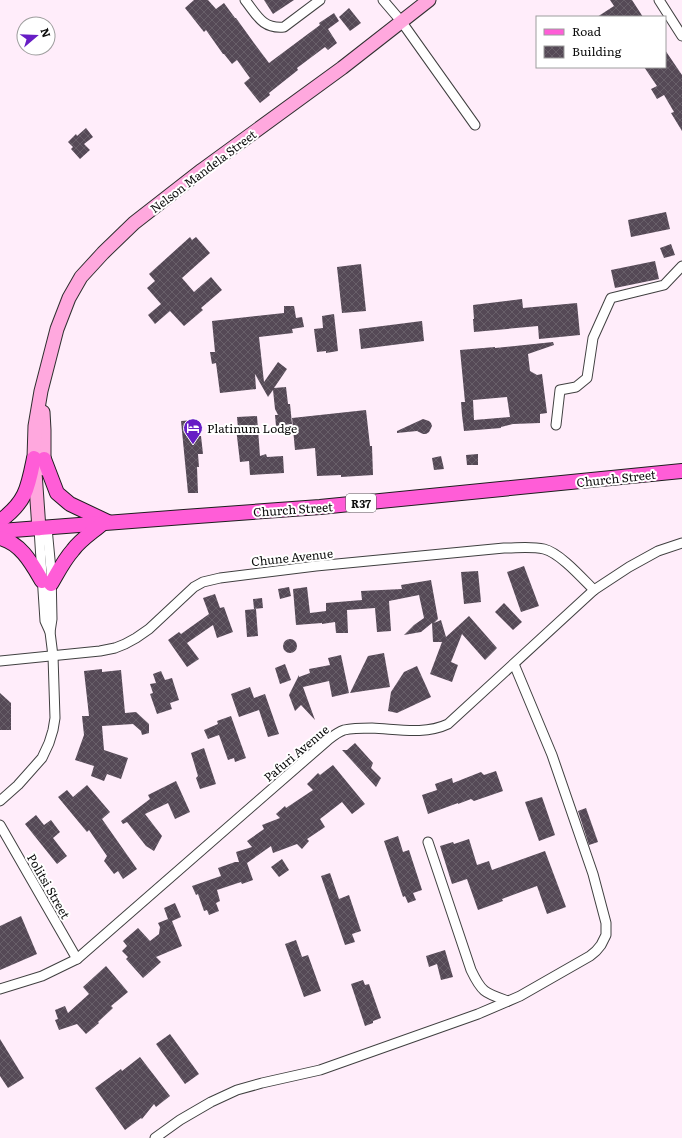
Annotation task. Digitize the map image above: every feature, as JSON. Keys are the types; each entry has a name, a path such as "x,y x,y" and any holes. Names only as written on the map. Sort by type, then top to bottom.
{"main road":[{"path":"0,521 22,500 39,458"},
{"path":"0,538 14,545 27,556 47,583 79,542 106,523 70,504 57,493 39,458"},
{"name":"Church Street","path":"0,531 320,507 682,471"}],"street":[{"path":"245,0 262,21 268,26 276,27 284,27 320,0"},
{"path":"383,0 401,21 475,125"},
{"name":"Nelson Mandela Street","path":"43,528 39,458 35,426 41,391 57,329 69,298 81,277 134,223 342,68 430,0"},
{"path":"659,0 682,36"},
{"path":"556,425 560,390 576,387 587,378 593,338 611,298 664,285 682,266"},
{"path":"0,801 18,785 42,758 49,743 55,718 53,656 50,632 45,620 47,583 43,528"},
{"name":"Pafuri Avenue","path":"0,990 42,976 77,959 322,745 337,734 344,730 356,728 416,730 442,727 448,724 594,590 629,566 658,551 682,543"},
{"name":"Chune Avenue","path":"0,661 100,651 115,648 136,638 194,587 203,582 220,578 316,566 504,548 532,547 546,550 557,555 594,590"},
{"path":"155,1138 180,1120 211,1102 237,1090 320,1070 478,1014 520,996 590,956 601,945 606,935 606,923 593,874 552,755 514,664"},
{"name":"Politsi Street","path":"0,825 77,959"},
{"path":"428,842 477,982 488,994 508,1001"}],"building":[{"path":"194,0 208,0 216,9 224,3 269,63 320,25 319,23 334,13 339,21 328,29 337,43 328,50 325,47 297,68 298,70 269,93 270,95 260,103 244,83 250,78 237,60 232,64 206,30 204,32 185,8"},
{"path":"264,0 294,0 273,14"},
{"path":"610,0 632,0 642,16 599,16 614,6"},
{"path":"349,8 361,23 350,31 339,17"},
{"path":"666,51 682,75 682,131 671,113 674,112 664,95 657,99 651,89 657,86 645,68 666,68"},
{"path":"86,128 93,137 84,144 90,150 80,159 71,149 73,147 68,142 76,134 77,136"},
{"path":"666,212 670,229 631,237 628,220"},
{"path":"190,237 192,240 196,237 210,253 182,278 194,292 211,277 222,290 201,308 203,310 184,326 170,311 155,324 148,315 161,304 147,288 155,281 149,274"},
{"path":"671,244 675,255 664,258 660,248"},
{"path":"655,261 659,279 615,288 611,270"},
{"path":"361,264 366,311 342,313 337,267"},
{"path":"522,299 523,308 577,303 580,335 539,339 538,326 474,332 473,305"},
{"path":"284,306 294,306 296,318 302,317 304,327 292,329 293,333 259,337 264,382 278,362 287,369 274,388 286,387 288,404 290,404 292,424 276,426 275,415 278,415 275,409 273,390 268,397 255,374 256,389 220,393 216,363 212,364 210,352 215,352 212,321 284,313"},
{"path":"334,314 338,351 326,353 326,351 317,352 314,329 323,328 322,316"},
{"path":"422,321 424,341 361,349 359,329"},
{"path":"553,342 554,345 528,354 530,371 537,375 542,374 547,413 540,414 540,423 513,424 501,428 464,431 461,402 465,402 460,350","holes":["507,397 510,417 474,420 473,400"]},
{"path":"366,410 370,446 372,446 373,475 341,477 341,475 317,476 315,448 295,450 292,418"},
{"path":"257,416 260,456 266,454 267,457 283,456 284,473 250,475 249,461 240,462 236,428 238,428 237,417"},
{"path":"423,419 429,421 432,426 426,434 417,431 397,433 397,431"},
{"name":"Platinum Lodge","path":"195,420 196,436 201,436 203,454 198,454 198,493 188,493 181,421"},
{"path":"478,454 478,465 467,465 466,455"},
{"path":"441,456 444,469 434,470 432,458"},
{"path":"524,566 539,606 521,612 507,572"},
{"path":"478,571 481,602 464,604 461,572"},
{"path":"431,580 438,619 434,623 441,620 446,637 469,616 497,648 485,660 462,634 451,662 458,665 452,682 430,674 442,642 433,642 432,623 421,632 404,635 424,618 419,595 389,601 391,631 377,632 375,608 347,610 348,633 336,633 335,622 296,625 293,589 307,587 310,613 326,611 326,603 362,600 361,591 402,589 401,585"},
{"path":"289,587 291,596 280,599 278,589"},
{"path":"215,594 220,608 224,607 233,632 217,638 213,625 187,643 199,659 187,667 168,640 179,632 181,634 209,614 203,598"},
{"path":"262,598 263,608 254,609 253,599"},
{"path":"504,603 522,622 513,630 495,612"},
{"path":"256,609 258,636 247,637 245,610"},
{"path":"290,639 295,641 297,646 295,651 290,653 285,651 283,646 285,641"},
{"path":"384,653 390,687 350,693 368,656"},
{"path":"341,655 349,693 332,697 329,681 303,687 315,720 301,705 295,711 289,695 299,675 299,677 310,673 309,669 330,665 328,658"},
{"path":"285,664 291,680 280,684 275,668"},
{"path":"417,666 431,697 397,713 388,711 391,692 404,672"},
{"path":"102,669 102,672 121,670 125,713 136,712 149,724 149,733 142,735 141,731 133,724 102,726 104,750 128,758 121,779 107,774 104,781 91,776 94,766 75,760 84,735 82,716 89,716 84,671"},
{"path":"161,671 165,680 172,678 179,700 170,703 172,709 157,714 150,694 153,693 150,684 156,683 153,674"},
{"path":"250,687 254,698 265,694 279,734 268,737 259,710 239,717 231,694"},
{"path":"0,693 11,703 11,730 0,730"},
{"path":"231,716 246,758 235,762 234,758 228,760 219,735 208,739 204,730 218,724 217,721"},
{"path":"355,743 373,763 371,768 381,778 376,787 342,750 347,750"},
{"path":"204,748 216,784 200,789 196,778 198,776 191,753"},
{"path":"333,765 365,804 352,814 342,802 320,819 325,827 307,839 309,841 302,849 297,844 273,853 271,846 247,863 253,880 242,884 241,882 217,890 220,901 216,903 219,911 209,915 207,910 204,911 198,894 196,895 192,886 221,876 218,868 239,862 236,852 252,847 247,841 264,829 262,825 280,818 276,814 285,806 286,808 313,790 307,784 318,773 320,775"},
{"path":"496,771 503,791 474,801 471,799 428,814 422,795 437,790 435,784 452,778 453,783 481,772 484,775"},
{"path":"176,781 190,812 175,819 168,803 145,814 162,836 154,851 146,846 127,822 123,824 121,821 150,799 148,795"},
{"path":"87,785 110,812 102,819 137,869 123,879 118,871 114,874 104,861 107,856 89,830 87,832 58,797 67,790 73,797"},
{"path":"542,797 555,835 539,841 525,802"},
{"path":"586,808 598,842 589,845 578,811"},
{"path":"36,815 44,825 51,820 60,832 53,838 67,856 57,864 25,824"},
{"path":"398,836 403,852 409,850 422,890 413,893 416,900 408,903 405,896 403,897 384,841"},
{"path":"469,839 477,865 489,861 492,870 545,851 566,907 547,914 537,886 478,910 467,879 452,884 440,846 453,842 454,844"},
{"path":"282,859 289,870 279,877 271,867"},
{"path":"330,873 339,899 349,895 361,931 352,934 355,942 345,945 321,876"},
{"path":"175,903 181,917 172,921 182,946 156,957 161,962 143,978 126,959 128,957 122,951 127,946 123,941 138,928 150,941 159,934 160,927 158,923 168,919 164,908"},
{"path":"21,916 37,954 0,970 0,926"},
{"path":"296,940 302,957 308,955 321,991 304,997 285,944"},
{"path":"445,950 453,977 441,980 437,964 429,967 426,956"},
{"path":"106,966 128,992 111,1006 113,1008 86,1034 77,1024 59,1030 55,1020 58,1019 55,1010 65,1006 68,1013 89,994 83,987"},
{"path":"363,980 365,985 369,984 381,1018 365,1026 351,984"},
{"path":"170,1034 199,1074 185,1084 156,1044"},
{"path":"0,1039 24,1078 8,1088 0,1076"},
{"path":"140,1057 170,1096 156,1107 154,1104 142,1119 141,1118 125,1130 95,1088 121,1069 122,1071"}],"place":[{"name":"Platinum Lodge","path":"193,445"}]}
